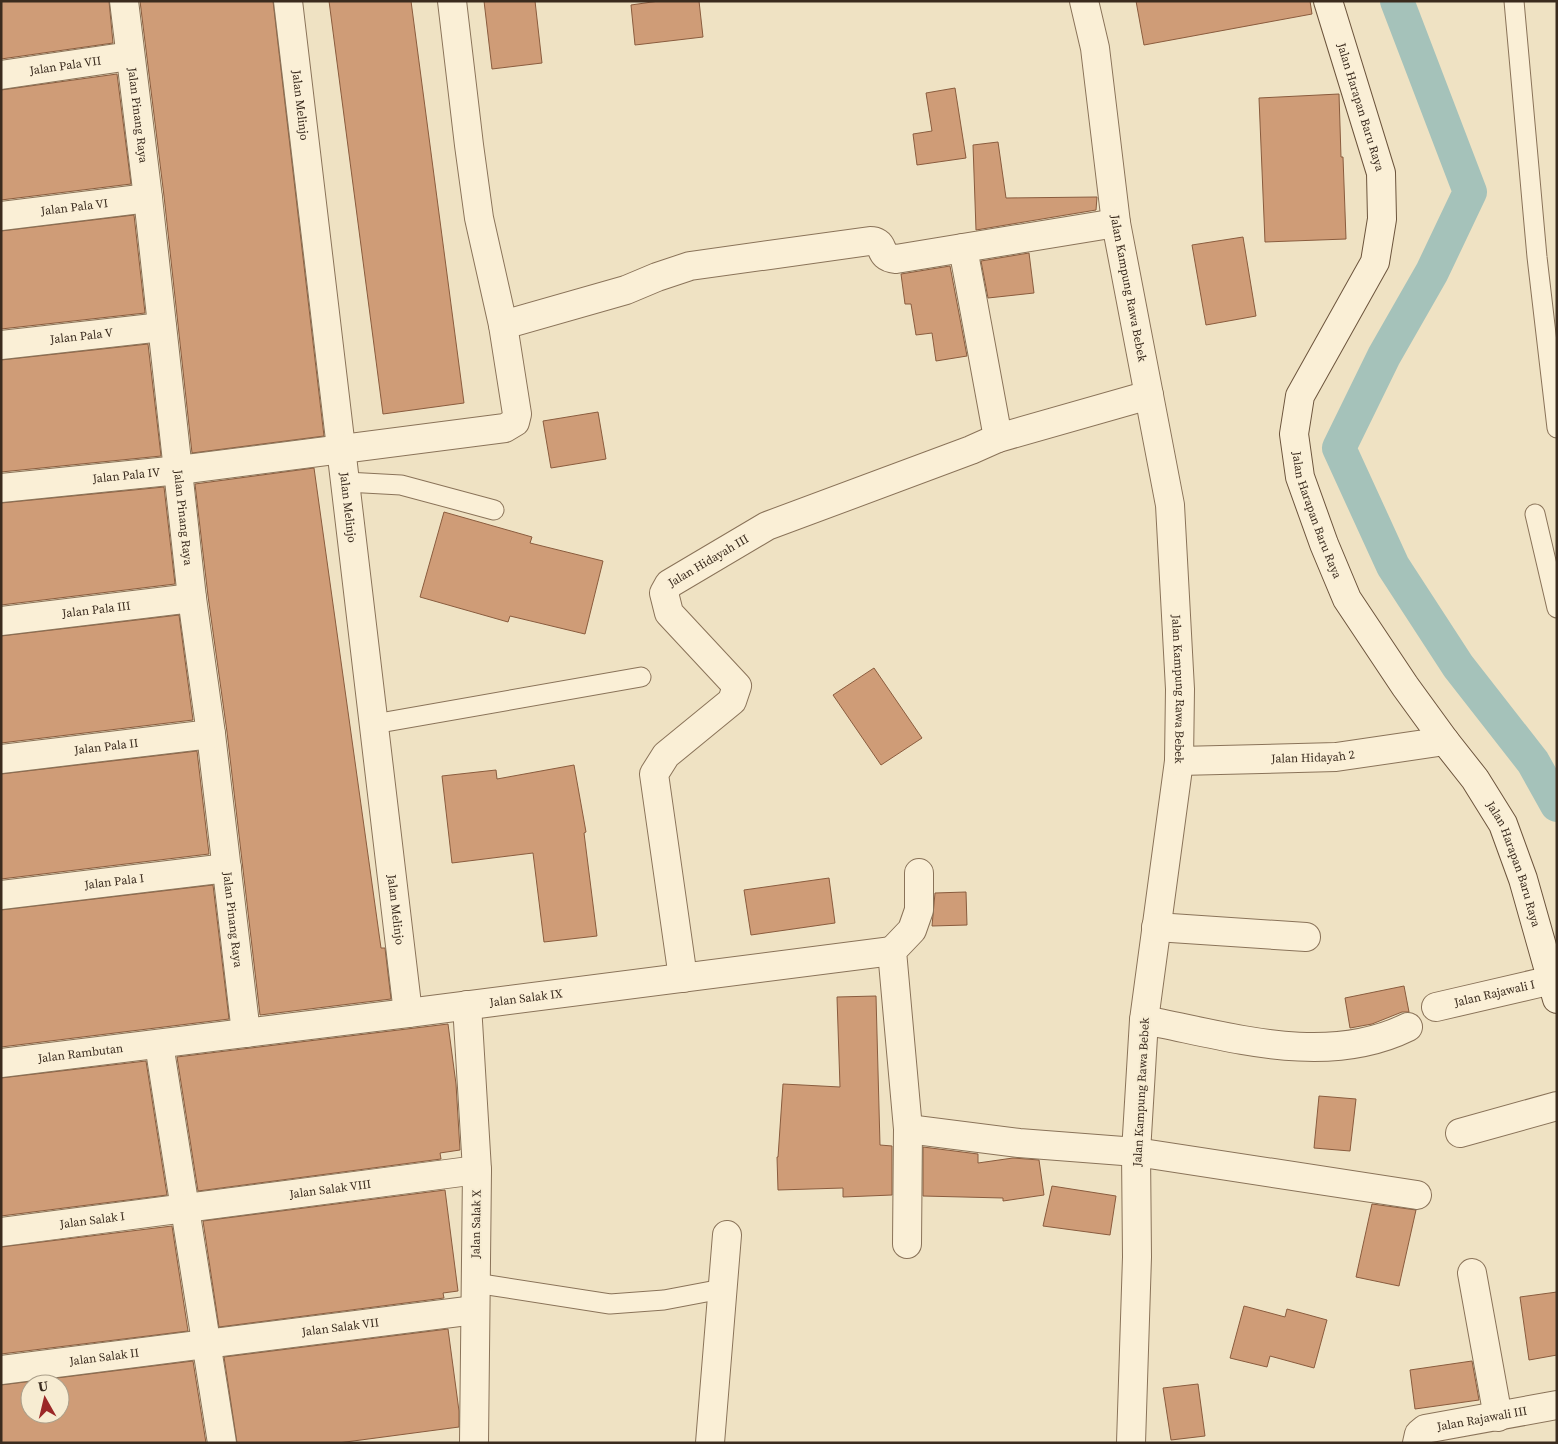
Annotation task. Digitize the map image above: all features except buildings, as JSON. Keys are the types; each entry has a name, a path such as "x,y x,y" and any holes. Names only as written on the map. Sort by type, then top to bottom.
{"street":[{"name":"Jalan Pinang Raya","path":"124,1 179,470 192,598 212,734 246,1033"},
{"name":"Jalan Melinjo","path":"288,1 408,1013"},
{"name":"Jalan Pala IV","path":"1,488 179,470 341,450 506,428 515,422 518,414 503,325 479,218 468,145 452,1"},
{"name":"Jalan Kampung Rawa Bebek","path":"1084,1 1095,48 1116,223 1170,505 1180,689 1179,761 1144,1020 1136,1152 1137,1257 1131,1443"},
{"name":"Jalan Harapan Baru Raya","path":"1328,1 1381,173 1382,219 1375,262 1300,396 1294,434 1300,477 1347,600 1405,686 1475,779 1503,824 1523,879 1554,989"},
{"name":"Jalan Pala VII","path":"1,75 130,56"},
{"name":"Jalan Pala VI","path":"1,216 148,198"},
{"path":"503,325 626,290 656,277 690,266 870,241 876,241 881,245 884,256 896,259 1116,223"},
{"path":"963,248 998,438 1149,394"},
{"name":"Jalan Pala V","path":"1,346 162,327"},
{"name":"Jalan Hidayah III","path":"683,978 654,774 666,755 732,701 737,686 669,613 664,593 669,584 767,526 971,450 998,438"},
{"name":"Jalan Pala III","path":"1,621 192,598"},
{"name":"Jalan Pala II","path":"1,759 212,734"},
{"name":"Jalan Hidayah 2","path":"1179,761 1336,757 1445,741"},
{"name":"Jalan Pala I","path":"1,895 227,868"},
{"path":"907,1244 908,1129 892,951 912,930 919,910 918,873"},
{"path":"1156,927 1306,937"},
{"name":"Jalan Salak IX","path":"159,1044 892,951"},
{"name":"Jalan Rajawali I","path":"1436,1007 1554,989"},
{"name":"Jalan Salak X","path":"467,1005 477,1170 473,1443"},
{"path":"1144,1020 1296,1048 1360,1043 1389,1036 1408,1028"},
{"path":"159,1044 222,1443"},
{"name":"Jalan Rambutan","path":"1,1063 159,1044"},
{"path":"1460,1133 1557,1106"},
{"path":"908,1129 1019,1143 1136,1152 1417,1194"},
{"name":"Jalan Salak VIII","path":"184,1208 477,1170"},
{"name":"Jalan Salak I","path":"1,1232 184,1208"},
{"path":"710,1443 727,1235"},
{"path":"1472,1273 1498,1417"},
{"name":"Jalan Salak VII","path":"206,1344 475,1310"},
{"name":"Jalan Salak II","path":"1,1370 206,1344"},
{"name":"Jalan Rajawali III","path":"1417,1443 1419,1434 1425,1429 1557,1405"}],"lane":[{"path":"1514,1 1537,257 1557,428"},
{"path":"346,482 401,485 494,510"},
{"path":"1535,514 1557,608"},
{"path":"374,724 641,677"},
{"path":"475,1283 610,1304 664,1300 722,1289"}],"waterway":[{"path":"1397,1 1470,192 1432,272 1384,356 1339,448 1393,566 1458,666 1533,762 1557,805"}]}
